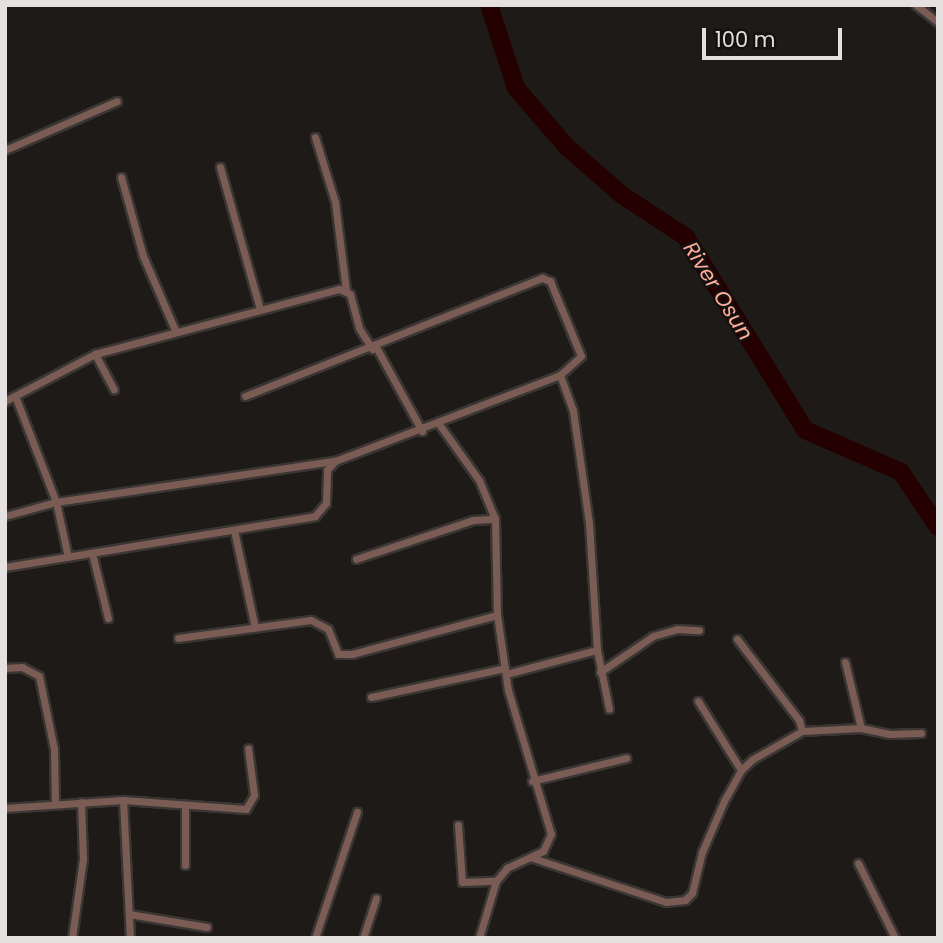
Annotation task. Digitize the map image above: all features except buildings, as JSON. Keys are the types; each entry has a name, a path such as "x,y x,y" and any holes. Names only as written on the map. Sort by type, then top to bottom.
{"street":[{"path":"916,5 938,22"},
{"path":"5,150 117,101"},
{"path":"315,138 335,202 346,290 374,348 422,431"},
{"path":"220,167 260,309"},
{"path":"121,177 143,256 175,330"},
{"path":"5,516 56,502 335,461 422,431 560,375 581,356 550,281 542,278 374,348 245,396"},
{"path":"5,401 95,354 175,330 346,290"},
{"path":"95,354 114,388"},
{"path":"560,375 573,411 589,523 597,650 609,709"},
{"path":"15,396 56,502 68,557"},
{"path":"439,424 479,480 495,519 497,615 506,671 532,781 551,834 549,846 533,858 508,868 496,881 479,938"},
{"path":"5,567 314,516 323,511 327,470 335,461"},
{"path":"356,559 473,520 495,519"},
{"path":"234,530 255,628"},
{"path":"92,553 108,618"},
{"path":"178,638 281,622 320,622 338,654 352,654 497,615"},
{"path":"600,672 653,636 677,629 699,630"},
{"path":"737,639 799,720 802,731"},
{"path":"371,697 597,650"},
{"path":"845,662 861,728"},
{"path":"5,668 22,667 39,676 54,750 55,804"},
{"path":"698,701 741,770"},
{"path":"533,858 666,902 685,900 692,893 702,852 741,770 802,731 861,728 889,734 921,733"},
{"path":"5,808 123,800 246,809 254,795 248,748"},
{"path":"532,781 626,758"},
{"path":"123,800 130,938"},
{"path":"72,938 83,859 81,802"},
{"path":"185,806 185,865"},
{"path":"315,938 357,812"},
{"path":"458,825 462,882 496,881"},
{"path":"858,863 895,938"},
{"path":"363,938 376,898"},
{"path":"129,914 207,927"}],"waterway":[{"name":"River Osun","path":"489,5 516,88 567,147 622,195 686,237 805,430 901,472 938,527"}]}
